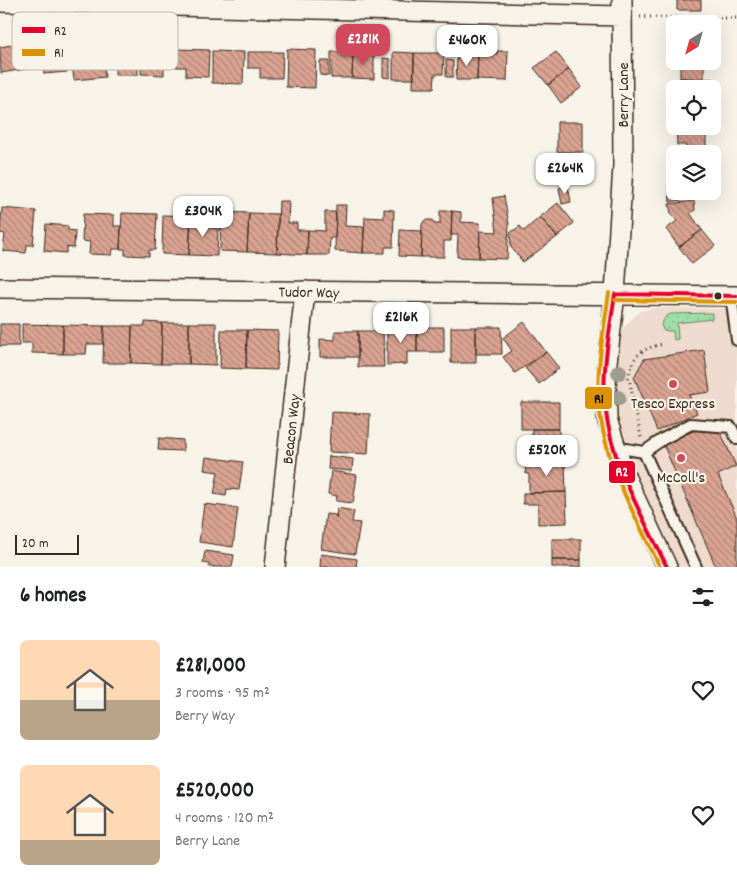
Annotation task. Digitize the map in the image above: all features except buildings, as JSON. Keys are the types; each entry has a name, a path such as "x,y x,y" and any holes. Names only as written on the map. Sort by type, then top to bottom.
{"street":[{"path":"0,2 622,8"},
{"name":"Berry Lane","path":"622,8 623,166 614,294 606,371 606,419 614,447 631,490 667,567"},
{"name":"Tudor Way","path":"0,288 734,296"},
{"name":"Beacon Way","path":"275,567 305,291"}],"lane":[{"path":"734,296 737,340"},
{"path":"614,447 644,452 663,438 691,424 732,427 737,439"},
{"path":"644,452 696,567"}],"path":[{"path":"622,8 737,18"},
{"path":"644,452 629,378 629,368 632,360 640,352 652,346 663,344"}],"shaded area":[{"path":"650,308 737,309 737,567 676,567 630,464 620,429 615,393 617,360 620,338 624,327 639,312"}],"green space":[{"path":"712,313 712,319 677,323 678,339 674,340 673,331 663,330 661,325 666,316 671,314"}],"transit line":[{"name":"R1","path":"609,293 601,348 598,389 602,425 613,467 660,567"},
{"name":"R2","path":"615,294 607,349 604,390 608,426 613,447 628,488 667,567"},
{"name":"R2","path":"615,294 737,296"},
{"name":"R1","path":"615,300 737,302"}],"place":[{"name":"Tesco Express","path":"673,384"},
{"name":"McColl's","path":"681,458"}]}
